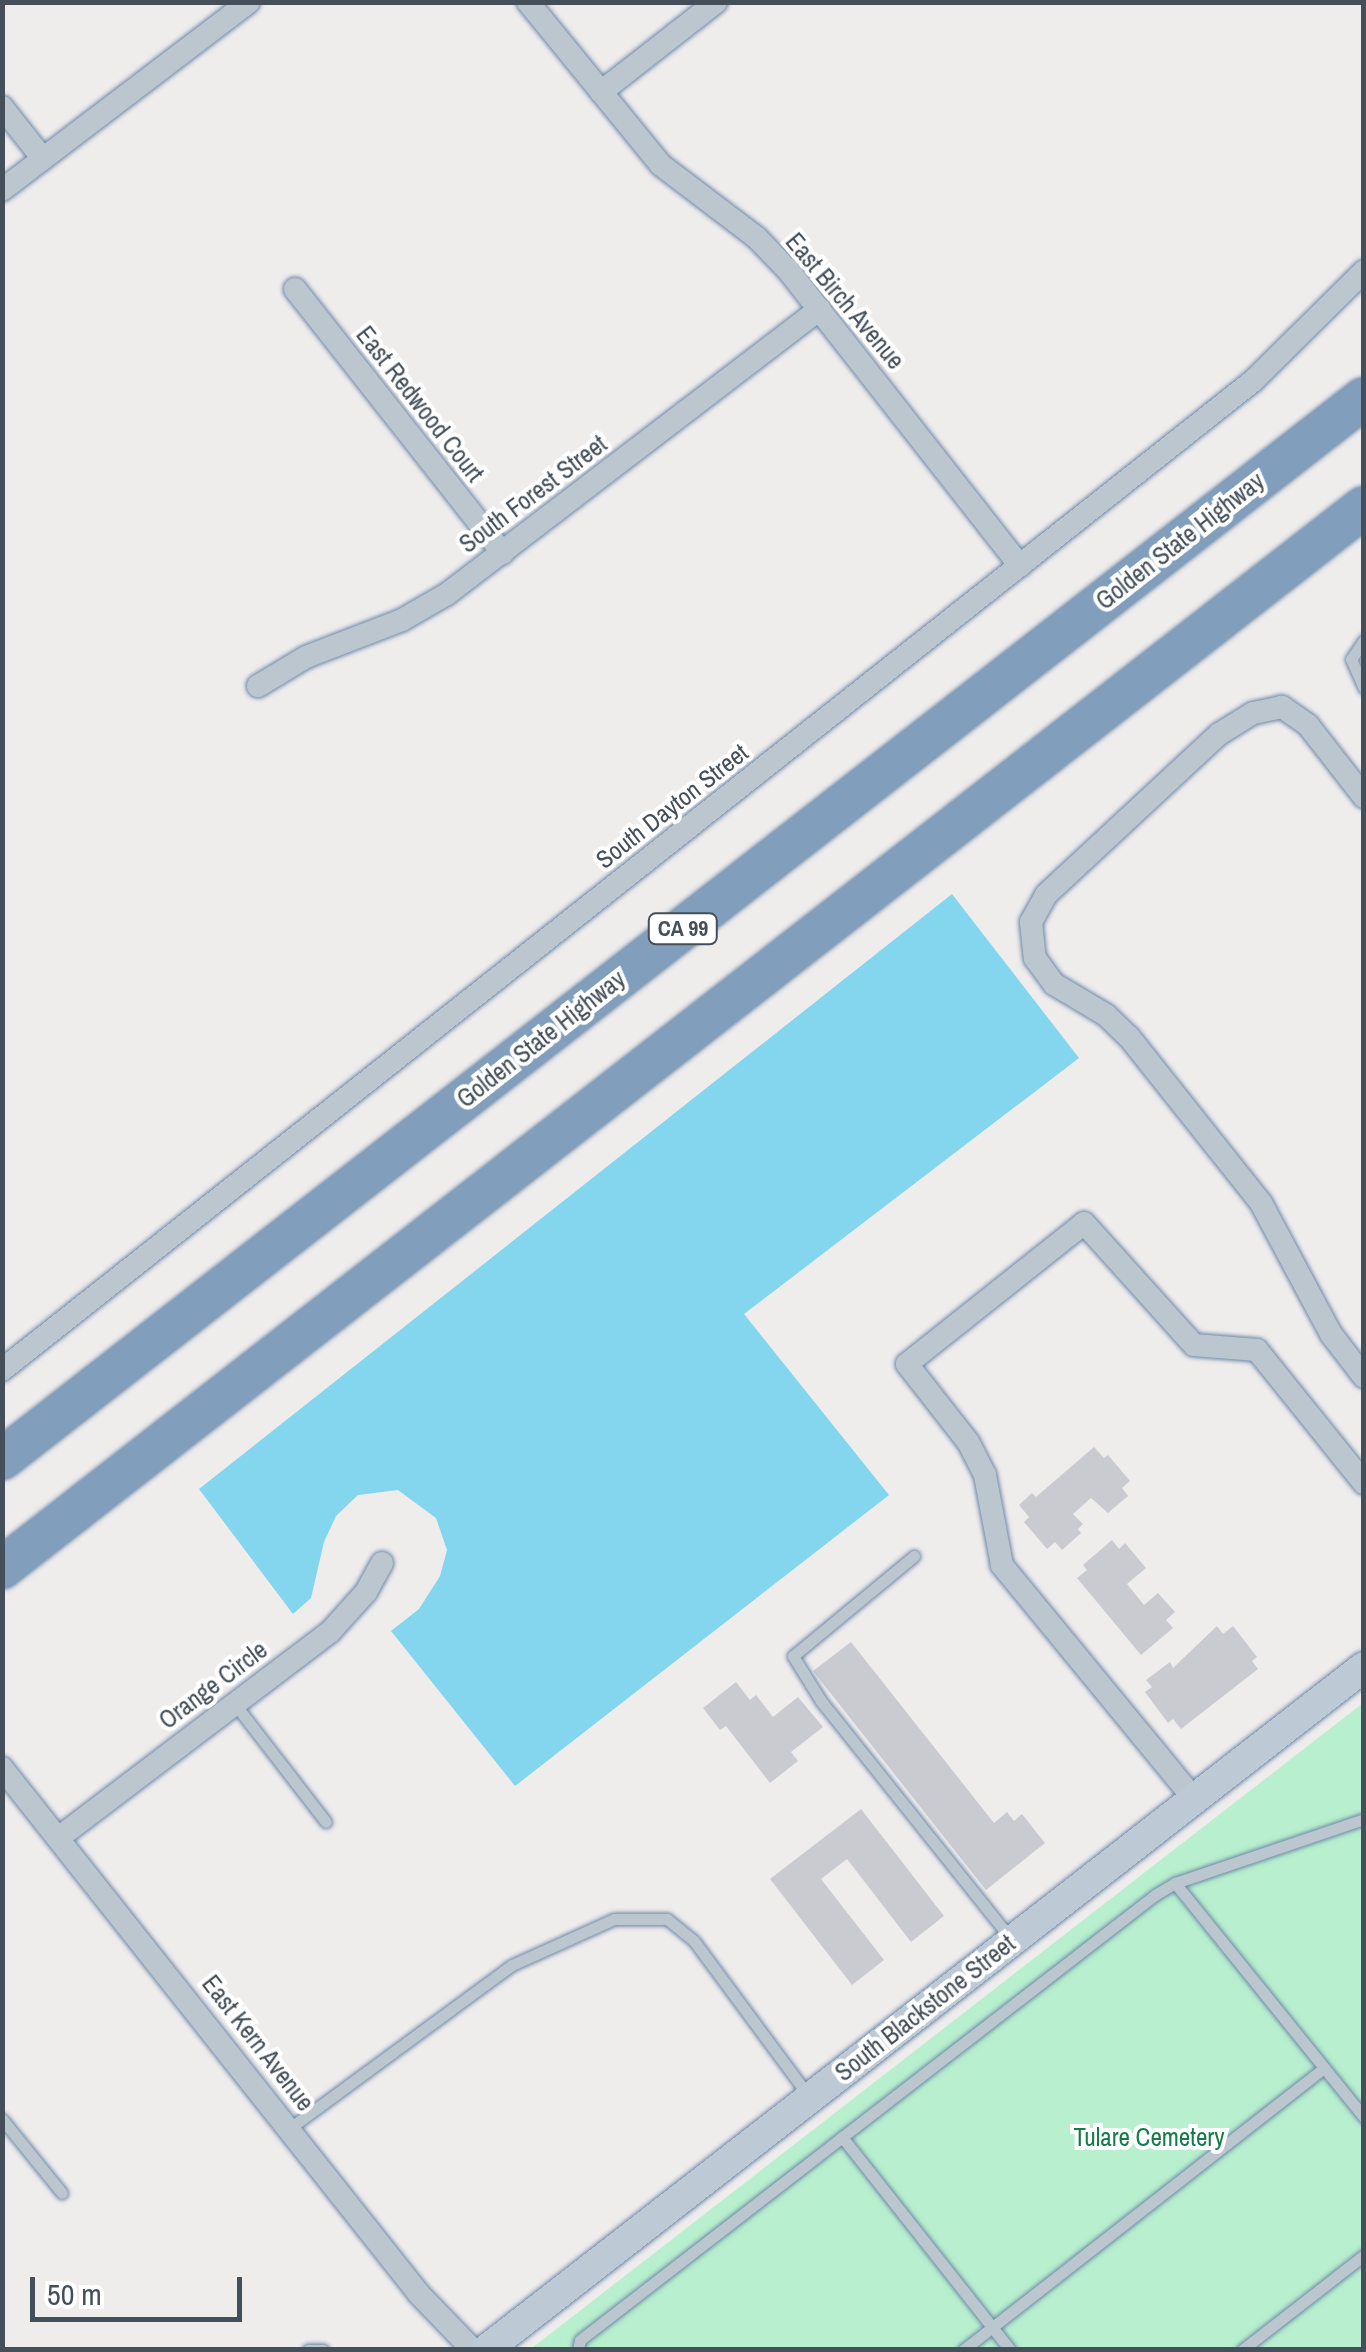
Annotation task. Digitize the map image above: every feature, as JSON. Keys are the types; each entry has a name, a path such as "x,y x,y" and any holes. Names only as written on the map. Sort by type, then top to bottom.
{"highway":[{"name":"Golden State Highway","path":"2,1459 1364,398"},
{"path":"2,1568 1364,508"}],"main road":[{"name":"South Blackstone Street","path":"486,2350 1364,1667"}],"street":[{"path":"2,190 249,2"},
{"name":"East Birch Avenue","path":"528,2 661,164 756,237 820,309 1020,566"},
{"path":"601,92 716,2"},
{"path":"2,107 43,159"},
{"name":"South Dayton Street","path":"2,1370 1254,380 1364,271"},
{"name":"East Redwood Court","path":"295,289 503,553"},
{"name":"South Forest Street","path":"258,686 306,657 402,620 503,553 820,309"},
{"path":"1364,797 1308,725 1282,707 1253,713 1218,734 1046,895 1031,922 1035,958 1054,984 1106,1015 1129,1037 1260,1203 1331,1334 1364,1377"},
{"path":"1194,1799 1002,1565 985,1475 968,1442 907,1364 1084,1223 1194,1345 1257,1350 1364,1483"},
{"name":"Orange Circle","path":"61,1836 330,1632 366,1592 382,1562"},
{"name":"East Kern Avenue","path":"2,1768 61,1836 419,2294 473,2350"}],"lane":[{"path":"1364,640 1351,659 1364,688"},
{"path":"914,1556 793,1656 820,1702 1012,1940"},
{"path":"234,1703 326,1822"},
{"path":"578,2350 580,2340 1175,1882 1364,1818"},
{"path":"1175,1882 1364,2117"},
{"path":"290,2128 512,1965 614,1919 667,1919 694,1941 810,2098"},
{"path":"964,2350 1324,2068"},
{"path":"2,2118 62,2193"},
{"path":"842,2137 1010,2350"},
{"path":"1242,2350 1364,2254"},
{"path":"308,2350 323,2350"}],"green space":[{"name":"Tulare Cemetery","path":"1363,1703 1363,2349 532,2348"}],"water":[{"path":"952,894 1079,1058 744,1314 889,1495 515,1786 391,1631 419,1609 440,1576 447,1550 436,1518 398,1490 358,1495 336,1516 324,1542 311,1598 293,1614 199,1489"}],"building":[{"path":"1094,1447 1104,1458 1108,1455 1130,1481 1122,1488 1128,1496 1108,1513 1091,1498 1073,1514 1083,1524 1078,1529 1081,1533 1062,1550 1055,1542 1047,1549 1024,1522 1029,1517 1019,1505 1032,1493 1036,1497"},
{"path":"1112,1540 1119,1549 1125,1543 1146,1568 1127,1584 1144,1605 1158,1593 1175,1612 1166,1620 1173,1628 1141,1655 1077,1578 1087,1570 1083,1565"},
{"path":"1217,1626 1223,1634 1233,1626 1257,1657 1252,1661 1258,1669 1181,1729 1173,1719 1168,1723 1145,1692 1152,1687 1146,1680 1170,1662 1173,1668"},
{"path":"851,1642 994,1823 1007,1812 1014,1821 1022,1814 1045,1843 986,1890 813,1671"},
{"path":"736,1682 750,1700 756,1695 773,1717 798,1697 823,1727 791,1752 798,1761 770,1783 726,1726 720,1730 703,1708"},
{"path":"861,1809 944,1916 911,1942 847,1859 821,1879 884,1960 852,1985 770,1879"}]}
